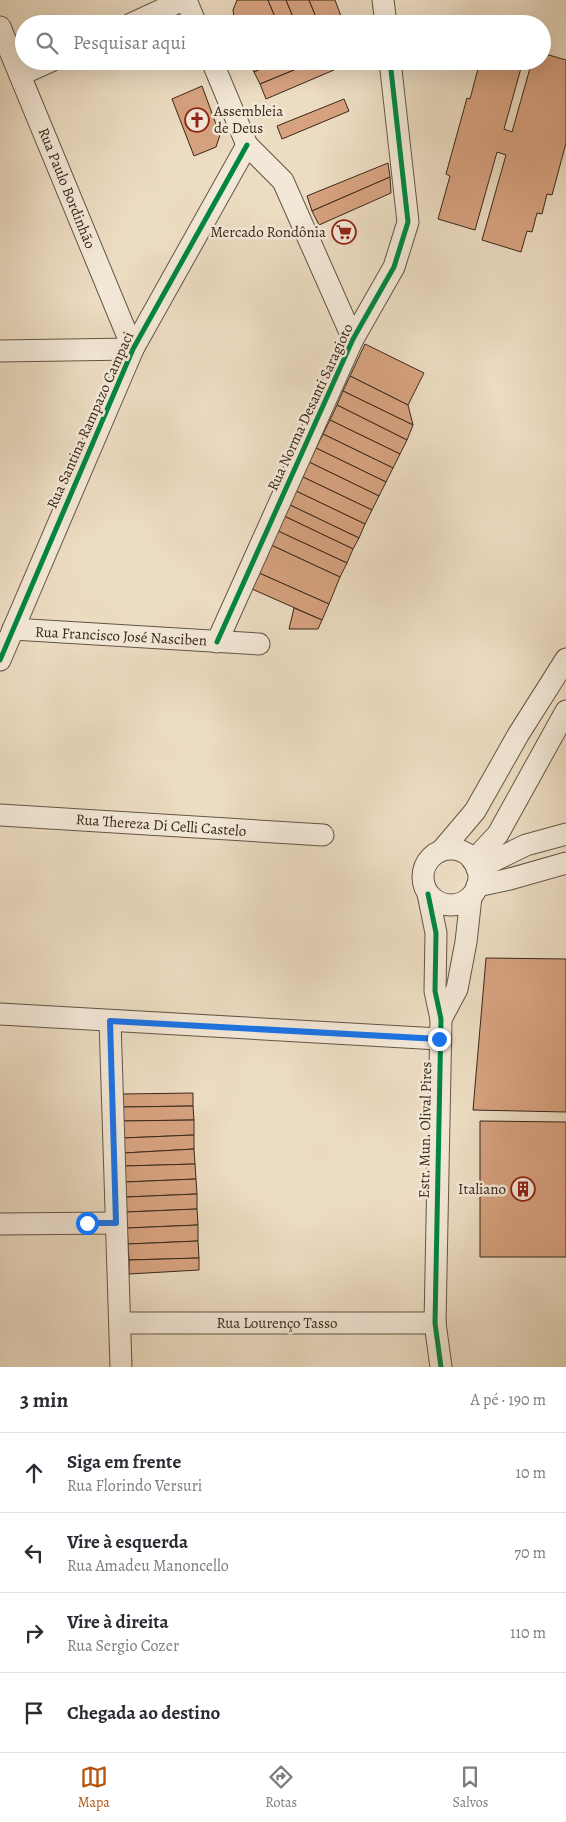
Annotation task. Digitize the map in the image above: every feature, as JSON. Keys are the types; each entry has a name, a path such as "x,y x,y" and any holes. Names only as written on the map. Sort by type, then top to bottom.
{"street":[{"path":"152,15 185,0 192,15"},
{"path":"383,0 385,15"},
{"name":"Rua Paulo Bordinhão","path":"0,27 15,63"},
{"name":"Rua Paulo Bordinhão","path":"18,70 133,349"},
{"path":"20,75 31,70"},
{"path":"216,70 247,145 283,181 353,339"},
{"name":"Rua Norma Desanti Saragioto","path":"217,642 353,339 394,267 408,222 391,70"},
{"name":"Rua Santina Rampazo Campaci","path":"0,660 133,349 247,145"},
{"path":"0,351 133,349"},
{"name":"Rua Francisco José Nasciben","path":"13,629 259,644"},
{"name":"Estr. Mun. Olival Pires","path":"441,1367 434,1323 442,1021 435,991 436,933 428,894 422,877 428,860 442,850 475,811 518,735 566,659"},
{"path":"428,894 441,904 448,905 464,902 498,834 566,711"},
{"name":"Rua Thereza Di Celli Castelo","path":"0,815 323,835"},
{"path":"475,878 526,845 566,834"},
{"path":"442,850 451,849 467,855 475,878"},
{"path":"475,878 510,879 566,863"},
{"name":"Estr. Mun. Olival Pires","path":"442,1021 457,989 475,878"},
{"path":"0,1014 110,1021 442,1021 453,1040 449,1230 436,1242"},
{"path":"110,1021 121,1367"},
{"path":"0,1224 116,1223"},
{"name":"Rua Lourenço Tasso","path":"120,1323 434,1323"}],"building":[{"path":"237,0 268,0 274,15 234,15 233,10"},
{"path":"268,0 286,0 292,15 274,15"},
{"path":"286,0 309,0 315,15 292,15"},
{"path":"309,0 335,0 341,15 315,15"},
{"path":"551,56 566,60 566,143 552,195 547,194 542,214 537,213 532,232 527,231 521,252 482,240 506,155 497,152 475,230 438,219 450,176 446,174 467,98 470,99 478,70 520,70 504,129 512,132 529,70 551,70"},
{"path":"258,70 294,70 260,84 254,72"},
{"path":"294,70 334,70 266,99 260,84"},
{"path":"202,86 220,135 216,147 194,156 172,99"},
{"path":"344,99 349,111 282,139 277,126"},
{"path":"388,163 390,177 312,211 307,196"},
{"path":"390,177 391,193 319,225 312,211"},
{"path":"365,344 424,373 408,405 350,376"},
{"path":"350,376 408,405 413,425 343,391"},
{"path":"343,391 413,425 407,440 337,405"},
{"path":"337,405 407,440 400,454 330,420"},
{"path":"330,420 400,454 393,468 323,434"},
{"path":"323,434 393,468 386,482 316,448"},
{"path":"316,448 386,482 379,496 309,462"},
{"path":"309,462 379,496 372,510 303,477"},
{"path":"303,477 372,510 365,524 296,491"},
{"path":"296,491 365,524 359,538 290,505"},
{"path":"290,505 359,538 353,549 284,516"},
{"path":"284,516 353,549 347,563 278,531"},
{"path":"278,531 347,563 340,577 271,545"},
{"path":"271,545 340,577 329,604 259,573"},
{"path":"259,573 329,604 322,620 252,589"},
{"path":"294,608 322,620 318,629 289,629"},
{"path":"486,958 566,959 566,1112 473,1110"},
{"path":"193,1093 193,1106 123,1107 123,1094"},
{"path":"193,1106 194,1120 123,1121 123,1107"},
{"path":"194,1120 194,1135 123,1138 123,1121"},
{"name":"Italiano","path":"480,1121 566,1122 566,1257 480,1257"},
{"path":"194,1135 194,1149 124,1153 123,1138"},
{"path":"194,1149 195,1164 125,1166 124,1153"},
{"path":"195,1164 196,1179 125,1182 125,1166"},
{"path":"196,1179 197,1194 126,1197 125,1182"},
{"path":"197,1194 197,1209 126,1212 126,1197"},
{"path":"197,1209 198,1225 127,1228 126,1212"},
{"path":"198,1225 198,1241 128,1244 127,1228"},
{"path":"198,1241 199,1258 129,1260 128,1244"},
{"path":"199,1258 199,1270 129,1274 129,1260"}],"cycle path":[{"path":"217,642 353,339 394,267 408,222 391,70"},
{"path":"0,660 133,349 247,145"},
{"path":"428,894 436,933 435,991 441,1019 435,1323 441,1367"}],"place":[{"name":"Assembleia de Deus","path":"197,120"},
{"name":"Mercado Rondônia","path":"344,232"},
{"name":"Italiano","path":"523,1189"}],"route":[{"path":"87,1223 116,1223 110,1021 439,1039"}]}
